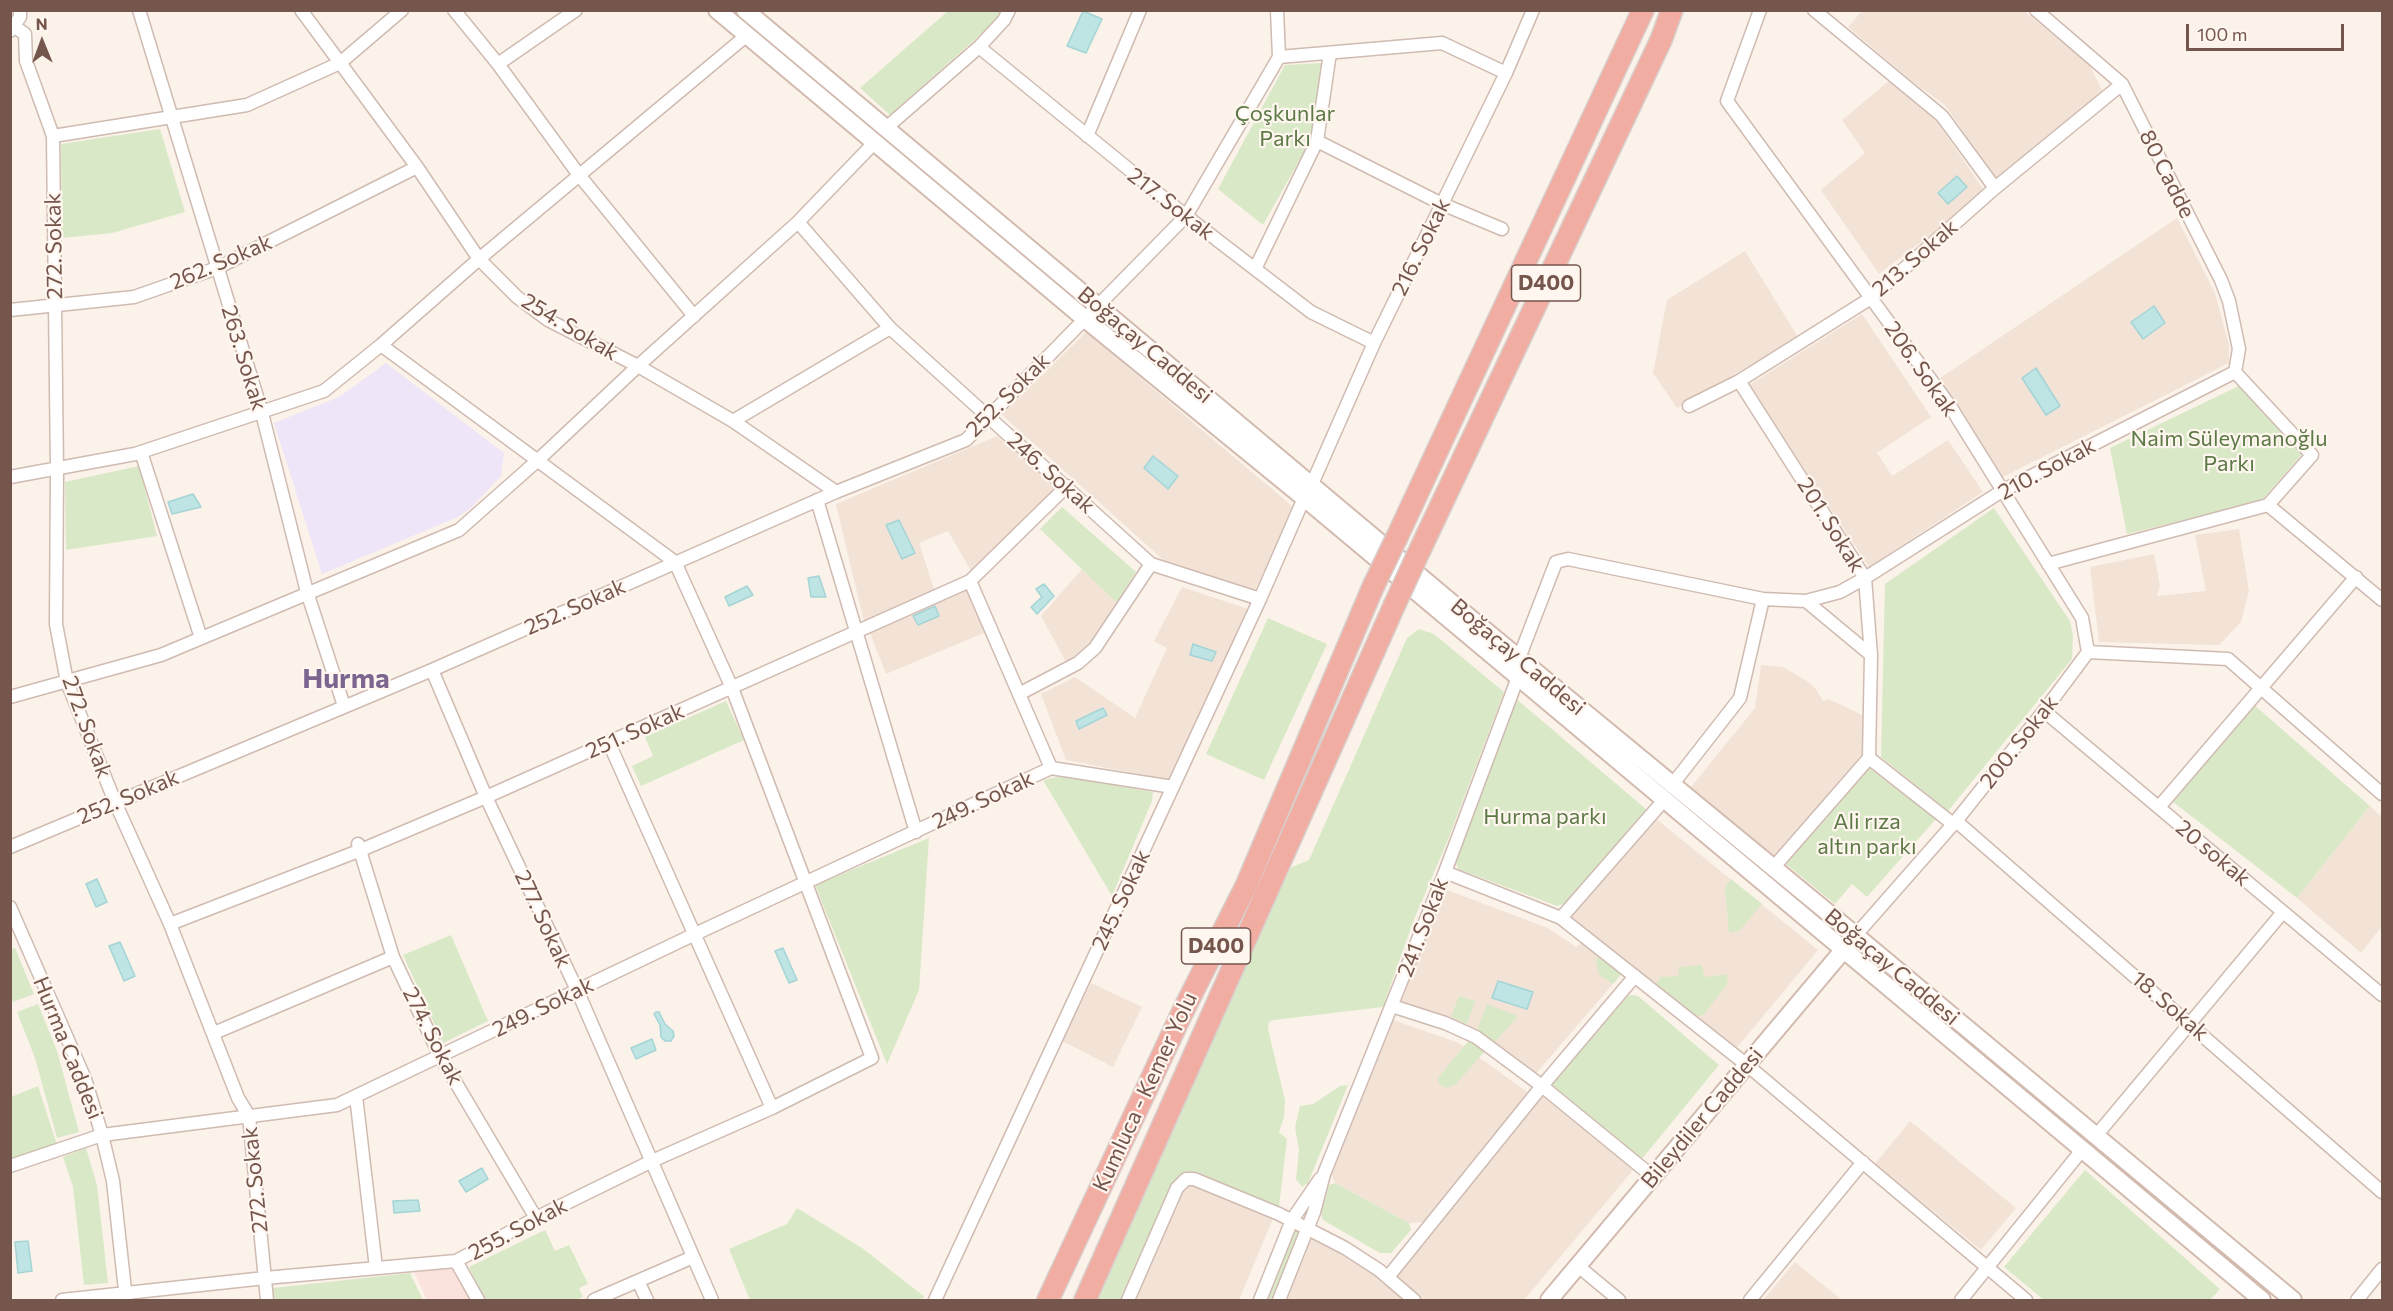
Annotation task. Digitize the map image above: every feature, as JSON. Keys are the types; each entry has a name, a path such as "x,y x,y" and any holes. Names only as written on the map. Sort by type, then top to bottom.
{"highway":[{"name":"Kumluca - Kemer Yolu","path":"1048,1300 1152,1076 1246,886 1373,587 1643,10"},
{"name":"Kumluca - Kemer Yolu","path":"1085,1300 1394,606 1661,40 1672,10"}],"main road":[{"name":"Boğaçay Caddesi","path":"717,10 1084,318 1519,658 1844,950 2262,1300"},
{"name":"Boğaçay Caddesi","path":"745,10 1097,305 1518,677 1668,792 1773,868 2293,1300"},
{"name":"Bileydiler Caddesi","path":"1549,1300 1856,936"}],"street":[{"path":"13,29 20,17 20,10"},
{"name":"263. Sokak","path":"139,10 262,413 307,592 344,706"},
{"name":"254. Sokak","path":"301,10 417,167 479,259 517,297 548,320 638,366 733,421 836,492"},
{"path":"53,136 247,105 340,63 402,10"},
{"path":"453,10 498,64 579,175 694,316"},
{"path":"498,64 576,10"},
{"path":"886,128 979,47 1004,20 1010,10"},
{"path":"1086,136 1140,10"},
{"path":"1277,10 1279,57 1442,43 1506,73"},
{"name":"216. Sokak","path":"1308,491 1374,343 1506,73 1533,10"},
{"name":"206. Sokak","path":"1760,10 1727,101 1950,406 2082,618 2088,652"},
{"path":"1814,10 1942,116 1995,188"},
{"name":"80 Cadde","path":"2036,10 2122,84 2221,280 2229,301 2239,349 2235,372"},
{"name":"272. Sokak","path":"13,29 25,34 26,61 53,136 57,624 67,682 115,802 170,924 238,1098 249,1116 267,1300"},
{"path":"10,477 57,470 141,452 324,391 746,36"},
{"name":"217. Sokak","path":"979,47 1186,216 1311,312 1374,343"},
{"path":"1255,269 1317,141 1330,53"},
{"name":"252. Sokak","path":"10,847 432,670 836,492 966,440 1186,216 1279,57"},
{"name":"213. Sokak","path":"1689,406 1739,381 1871,298 1995,188 2122,84"},
{"path":"1317,141 1442,204 1502,229"},
{"path":"10,697 161,655 459,530 798,222 876,142"},
{"name":"262. Sokak","path":"10,310 134,297 217,268 417,167"},
{"name":"246. Sokak","path":"798,222 890,328 1151,564 1260,599"},
{"path":"733,421 890,328"},
{"path":"381,345 675,562 732,688 805,883"},
{"path":"2048,564 2268,505 2312,455 2235,372"},
{"name":"210. Sokak","path":"1519,658 1556,562 1568,559 1763,599 1806,601 1840,592 2002,491 2235,372"},
{"name":"201. Sokak","path":"1739,381 1865,578 1871,655 1869,758"},
{"path":"141,452 201,638"},
{"name":"251. Sokak","path":"170,924 359,846 486,797 970,581 1067,486"},
{"name":"245. Sokak","path":"935,1300 1308,491"},
{"path":"817,501 916,832"},
{"path":"2268,505 2382,600"},
{"path":"1019,694 1078,663 1095,648 1151,564"},
{"path":"2159,807 2356,577"},
{"path":"970,581 1051,768 1173,787"},
{"path":"1561,918 1668,792 1740,698 1763,599"},
{"path":"1806,601 1871,655"},
{"path":"2088,652 2228,659 2382,794"},
{"name":"200. Sokak","path":"1856,936 1954,822 2044,711 2088,652"},
{"name":"277. Sokak","path":"432,670 486,797 577,990 712,1300"},
{"name":"241. Sokak","path":"1279,1300 1308,1228 1324,1174 1445,872 1518,677"},
{"name":"20 sokak","path":"2044,711 2382,995"},
{"path":"609,743 772,1108"},
{"path":"1773,868 1869,758"},
{"name":"18. Sokak","path":"1869,758 1954,822 2189,1022 2382,1192"},
{"name":"249. Sokak","path":"10,1166 102,1135 337,1106 693,935 1051,768"},
{"name":"274. Sokak","path":"359,846 393,957 440,1056 536,1218"},
{"path":"1445,872 1561,918 1747,1065 2026,1300"},
{"name":"255. Sokak","path":"62,1300 125,1297 265,1278 456,1261 536,1218 652,1161 772,1108 872,1058 805,883"},
{"name":"Hurma Caddesi","path":"10,907 85,1079 102,1135 113,1181 125,1297"},
{"path":"2095,1137 2283,912"},
{"path":"214,1033 393,957"},
{"path":"1388,1277 1542,1086 1635,976"},
{"path":"1392,1006 1446,1023 1469,1033 1542,1086 1652,1176"},
{"path":"356,1096 376,1268"},
{"path":"1961,1300 2082,1150"},
{"path":"1750,1300 1863,1162"},
{"name":"241. Sokak","path":"1260,1300 1292,1221 1324,1174"},
{"path":"1128,1300 1177,1188 1186,1179 1201,1180 1308,1228 1357,1255 1388,1277 1414,1300"},
{"path":"594,1300 693,1257"},
{"path":"456,1261 478,1300"},
{"path":"1578,1266 1619,1300"},
{"path":"2357,1300 2382,1269"},
{"path":"638,1281 647,1300"}],"shaded area":[{"path":"1862,11 2024,11 2089,64 2104,94 1996,179 1945,105 1912,81 1848,27"},
{"path":"1889,81 1937,122 1984,190 1937,230 1879,274 1821,190 1865,153 1842,120"},
{"path":"2177,218 2215,293 2229,345 2229,363 2001,478 1940,378"},
{"path":"1745,251 1798,337 1677,408 1653,373 1667,300"},
{"path":"1862,314 1931,417 1877,453 1892,476 1948,440 1983,492 1869,567 1749,385"},
{"path":"1086,332 1292,506 1277,546 1253,593 1169,565 1002,415"},
{"path":"386,363 504,453 501,476 471,508 458,517 322,574 274,423 339,397"},
{"path":"997,436 1058,489 973,574 948,531 919,543 935,592 864,622 836,504"},
{"path":"2239,529 2249,591 2241,622 2219,645 2099,642 2090,567 2154,554 2160,586 2157,596 2206,591 2195,535"},
{"path":"1082,569 1121,605 1094,644 1067,664 1041,616"},
{"path":"1182,587 1248,609 1170,780 1066,760 1041,694 1075,677 1135,718 1167,648 1154,641"},
{"path":"967,590 986,632 886,674 870,633"},
{"path":"1761,665 1783,667 1807,681 1815,688 1823,701 1829,699 1866,717 1866,742 1862,754 1776,858 1691,787 1755,708"},
{"path":"2370,806 2382,817 2382,926 2361,953 2297,898"},
{"path":"1655,818 1818,950 1735,1050 1570,916"},
{"path":"1442,888 1548,928 1576,947 1584,940 1624,971 1534,1076 1494,1046 1399,1003"},
{"path":"1091,983 1142,1007 1113,1067 1062,1041"},
{"path":"1390,1019 1459,1043 1530,1094 1428,1222 1409,1223 1335,1183 1330,1171"},
{"path":"1544,1093 1634,1169 1524,1300 1421,1300 1396,1277"},
{"path":"1910,1121 2016,1208 1981,1250 1875,1164"},
{"path":"1194,1183 1274,1216 1239,1300 1133,1300 1183,1186"},
{"path":"1311,1234 1370,1269 1406,1300 1285,1300"},
{"path":"1795,1262 1842,1300 1763,1300"},
{"path":"454,1268 472,1300 427,1300 414,1272"}],"green space":[{"path":"948,11 1002,11 998,19 890,115 860,88"},
{"name":"Çoşkunlar Parkı","path":"1322,63 1313,136 1263,225 1218,189 1285,65"},
{"path":"160,129 185,212 112,233 62,238 61,144"},
{"name":"Naim Süleymanoğlu Parkı","path":"2243,384 2303,453 2261,501 2127,534 2110,448"},
{"path":"139,466 157,536 66,550 65,482"},
{"path":"1062,507 1136,572 1117,603 1040,529"},
{"path":"1994,508 2070,621 2073,635 2072,659 1948,811 1881,757 1885,584"},
{"path":"1268,618 1327,644 1264,780 1206,754"},
{"path":"1419,629 1434,634 1504,692 1449,837 1413,922 1383,1007 1269,1022 1268,1029 1285,1100 1284,1117 1279,1132 1287,1139 1279,1207 1196,1172 1188,1172 1178,1177 1122,1300 1095,1300 1174,1120 1289,871 1292,867 1309,860 1407,638"},
{"name":"Hurma parkı","path":"1514,697 1647,810 1566,903 1557,906 1458,869 1455,859"},
{"path":"726,701 744,740 641,786 632,766 653,756 645,737"},
{"path":"2253,704 2370,806 2297,898 2172,801"},
{"name":"Ali rıza altın parkı","path":"1869,768 1936,819 1867,897 1852,884 1835,904 1786,864"},
{"path":"1062,776 1153,792 1152,801 1112,896 1043,780"},
{"path":"929,838 919,990 887,1064 815,885"},
{"path":"1731,879 1762,904 1739,931 1729,932 1725,887"},
{"path":"451,935 488,1021 443,1043 403,955"},
{"path":"15,948 34,994 13,1002 10,950"},
{"path":"1601,953 1624,971 1613,984 1599,975 1596,960"},
{"path":"1702,965 1704,977 1728,974 1727,985 1703,1015 1696,1017 1655,985 1661,977 1679,976 1678,967"},
{"path":"1459,996 1475,1001 1467,1024 1451,1017"},
{"path":"1628,996 1638,996 1719,1065 1641,1160 1550,1086"},
{"path":"38,1004 57,1051 79,1132 57,1138 35,1058 17,1012"},
{"path":"1487,1004 1518,1016 1495,1042 1477,1030"},
{"path":"1469,1040 1486,1050 1455,1085 1447,1088 1442,1086 1437,1080"},
{"path":"1348,1085 1308,1183 1302,1187 1296,1179 1299,1150 1295,1127 1300,1106 1313,1104 1340,1086"},
{"path":"38,1086 57,1145 11,1160 11,1097"},
{"path":"86,1148 97,1185 108,1283 84,1285 73,1187 63,1157"},
{"path":"2085,1170 2220,1289 2210,1300 2044,1300 2004,1267"},
{"path":"1335,1183 1409,1223 1411,1230 1391,1253 1380,1253 1323,1220 1321,1214 1329,1185"},
{"path":"797,1208 862,1248 925,1297 918,1300 750,1300 729,1249 787,1224"},
{"path":"1294,1224 1304,1229 1276,1300 1264,1300"},
{"path":"545,1230 555,1251 569,1245 588,1284 579,1288 583,1297 575,1300 485,1300 469,1267"},
{"path":"410,1273 423,1300 274,1300 273,1288"}],"water":[{"path":"1083,11 1102,19 1086,53 1067,46"},
{"path":"1957,176 1967,187 1948,204 1938,193"},
{"path":"2154,306 2165,323 2143,339 2131,322"},
{"path":"2036,368 2060,406 2046,415 2022,378"},
{"path":"1153,456 1178,476 1168,489 1144,468"},
{"path":"193,494 201,507 172,514 168,502"},
{"path":"899,520 915,553 902,559 886,525"},
{"path":"819,576 826,597 811,597 808,578"},
{"path":"1044,584 1054,596 1037,614 1031,607 1042,597 1036,589"},
{"path":"747,586 753,595 729,606 725,597"},
{"path":"935,606 939,616 918,625 913,616"},
{"path":"1193,644 1216,652 1212,661 1190,655"},
{"path":"1103,708 1107,715 1079,729 1076,721"},
{"path":"97,879 107,902 96,907 86,884"},
{"path":"120,942 135,976 124,981 109,946"},
{"path":"783,948 797,980 789,983 775,951"},
{"path":"1498,981 1533,992 1527,1009 1492,998"},
{"path":"659,1012 665,1024 673,1031 674,1036 671,1041 665,1041 661,1037 660,1025 654,1014"},
{"path":"652,1039 656,1050 636,1059 631,1048"},
{"path":"482,1168 488,1179 466,1192 459,1181"},
{"path":"418,1200 420,1211 394,1213 393,1201"},
{"path":"28,1241 32,1271 18,1273 15,1242"}],"district":[{"name":"Hurma","path":"346,679"}]}
